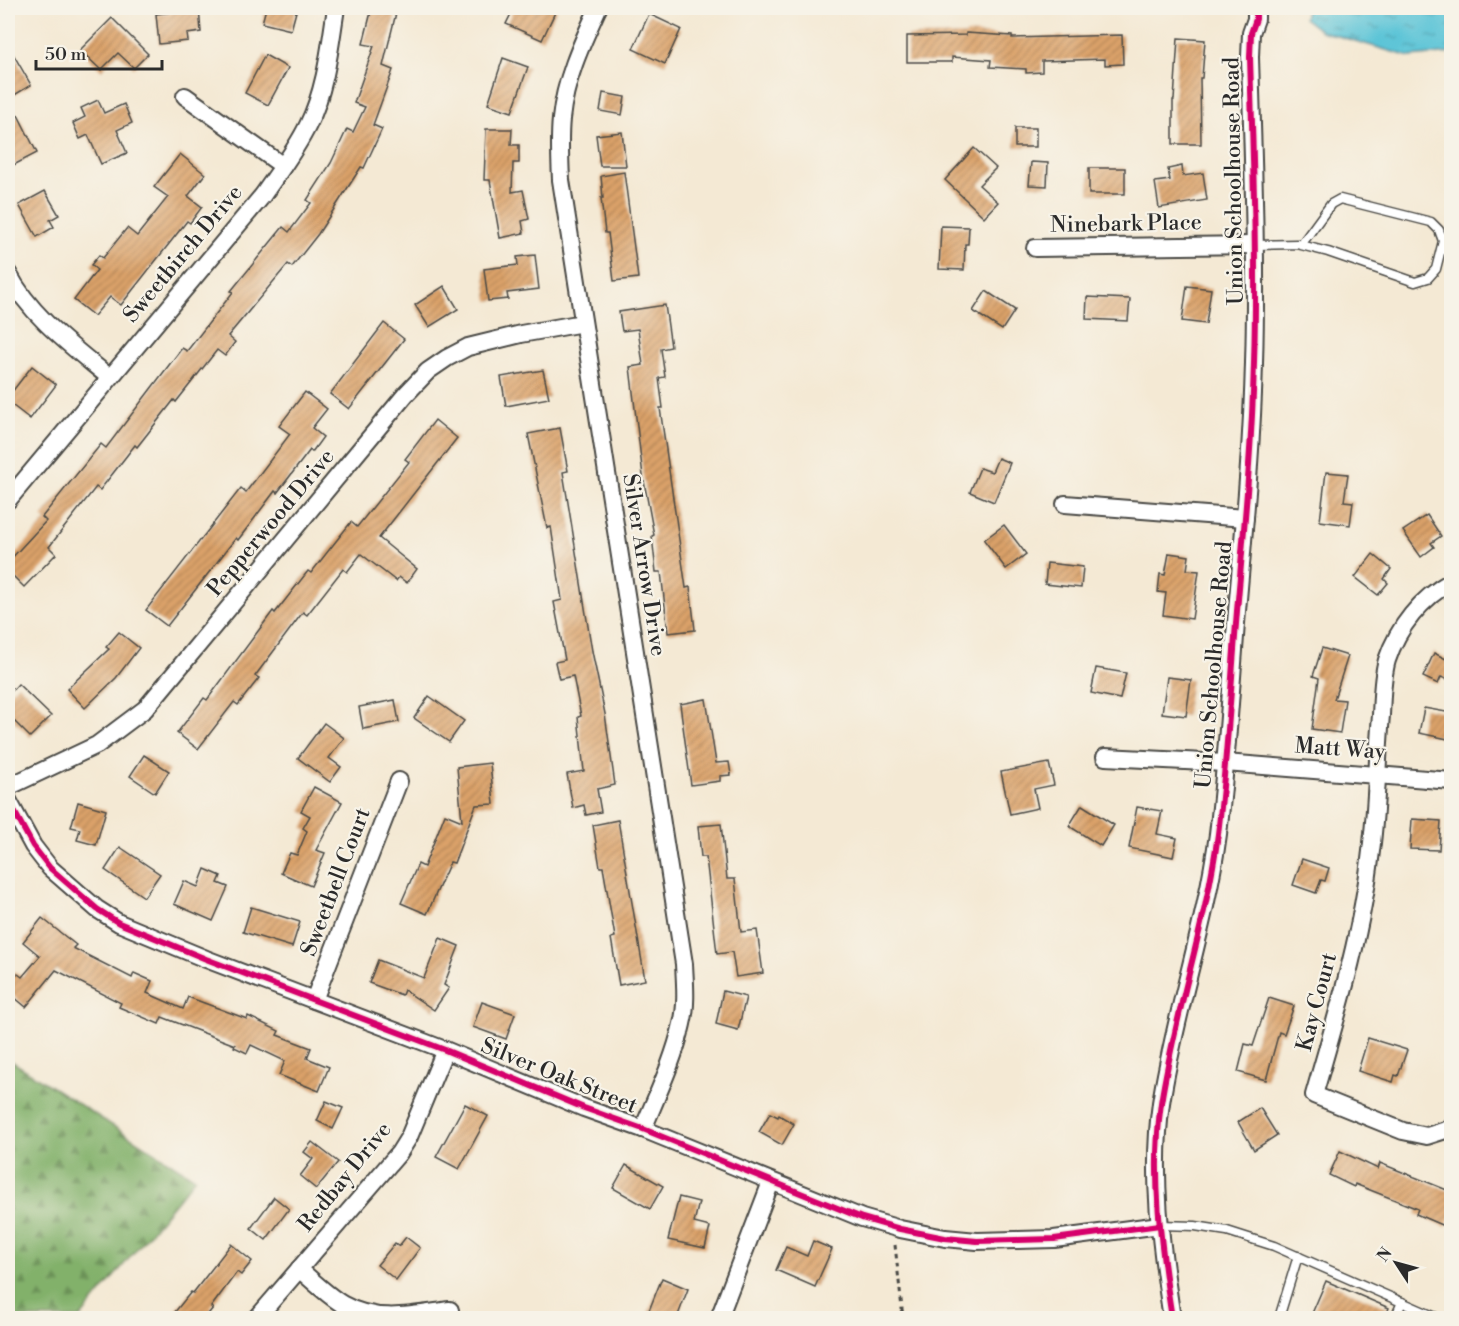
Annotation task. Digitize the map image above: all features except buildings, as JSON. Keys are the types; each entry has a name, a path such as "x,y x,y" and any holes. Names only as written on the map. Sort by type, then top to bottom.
{"street":[{"name":"Sweetbirch Drive","path":"8,500 262,195 283,166 308,125 319,97 336,8"},
{"name":"Silver Arrow Drive","path":"598,8 576,58 566,88 559,146 561,180 684,964 685,998 682,1024 643,1129"},
{"name":"Union Schoolhouse Road","path":"1172,1318 1160,1225 1157,1145 1168,1066 1208,896 1218,835 1225,763 1252,436 1254,245 1250,57 1251,33 1256,20 1256,8"},
{"path":"185,96 283,166"},
{"name":"Ninebark Place","path":"1035,248 1254,245"},
{"path":"8,273 37,313 61,337 109,377"},
{"name":"Pepperwood Drive","path":"8,787 97,745 145,709 406,394 428,371 468,347 521,334 583,323"},
{"path":"1065,504 1245,518"},
{"path":"1376,775 1387,662 1400,632 1417,608 1437,589 1452,580"},
{"name":"Matt Way","path":"1105,757 1225,763 1452,781"},
{"name":"Kay Court","path":"1376,775 1372,850 1360,916 1338,1013 1314,1095 1403,1131 1427,1136 1452,1128"},
{"name":"Sweetbell Court","path":"314,1000 399,781"},
{"name":"Silver Oak Street","path":"8,800 33,846 50,868 97,909 119,923 445,1050 584,1108 643,1129 862,1218 945,1238 977,1241 1054,1239 1160,1225"},
{"name":"Redbay Drive","path":"257,1318 399,1153 409,1137 445,1050"},
{"path":"719,1318 771,1182"},
{"path":"299,1269 340,1303 357,1311 381,1317 399,1318 450,1310"}],"lane":[{"path":"1254,245 1301,245 1415,282 1428,278 1436,268 1443,241 1439,230 1431,222 1340,199 1331,204 1301,245"},
{"path":"1160,1225 1195,1226 1227,1231 1274,1246 1438,1318"},
{"path":"1279,1318 1298,1256"},
{"path":"1395,1318 1402,1302"}],"path":[{"path":"896,1245 903,1318"}],"green space":[{"path":"8,1059 195,1178 80,1318 8,1318"}],"water":[{"path":"1307,8 1446,8 1451,10 1451,53 1410,57 1321,31 1304,18"}],"cycle path":[{"path":"1172,1318 1159,1211 1158,1130 1174,1035 1213,868 1226,750 1253,394 1255,248 1250,57 1251,33 1256,19 1256,8"},
{"path":"8,800 33,846 50,868 97,909 119,923 206,959 445,1050 584,1108 643,1129 862,1218 900,1229 945,1238 977,1241 1054,1239 1160,1225"}]}
